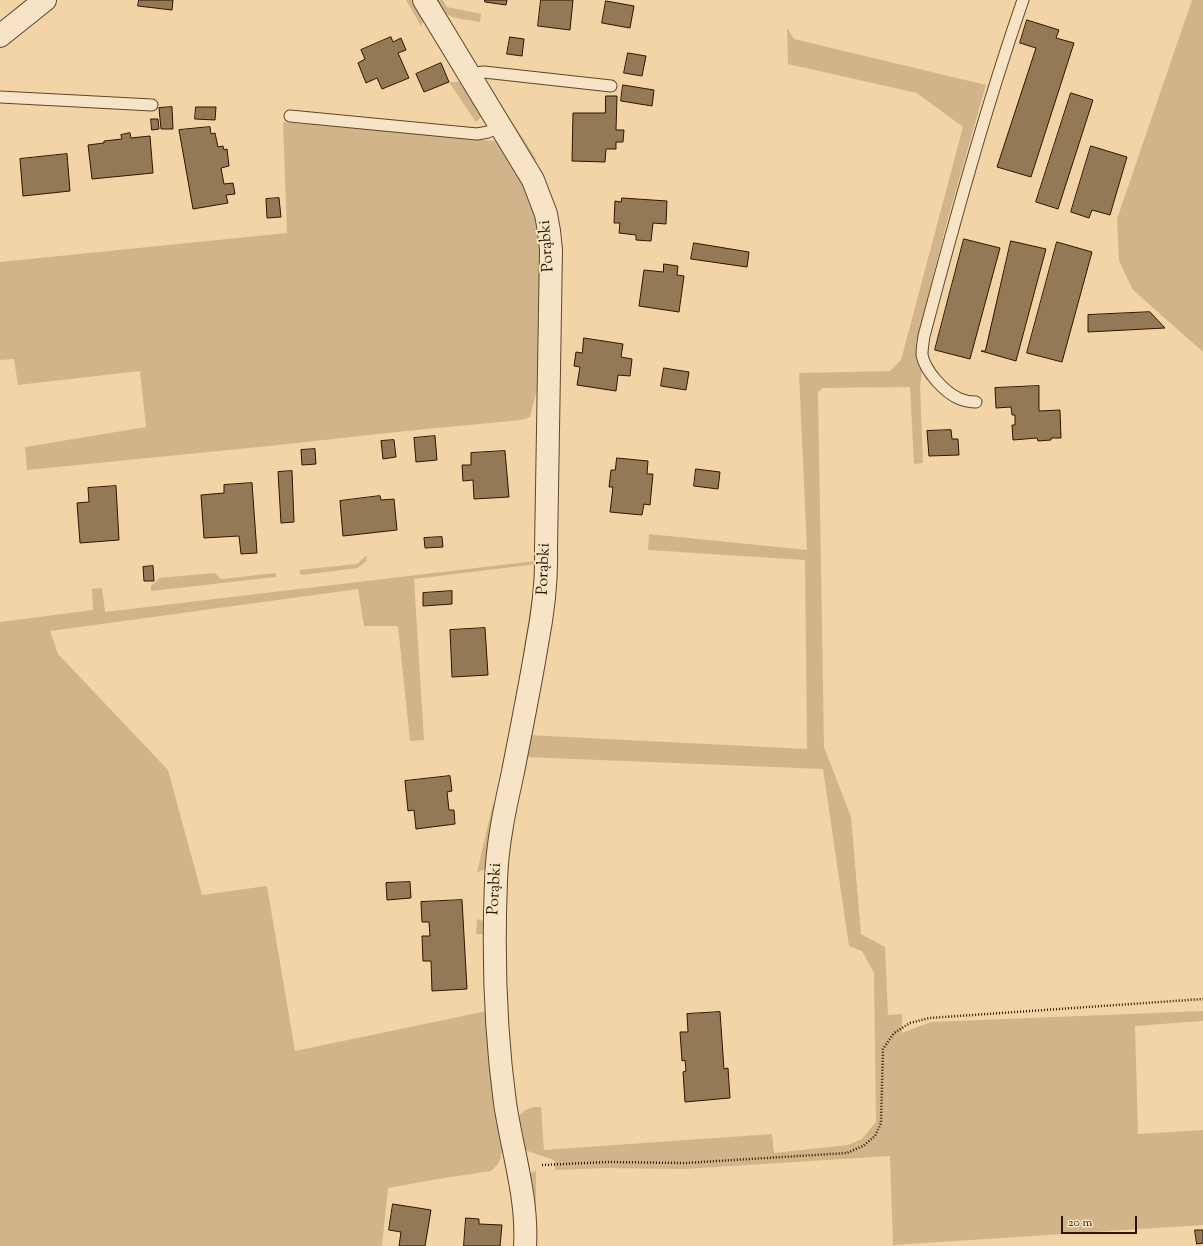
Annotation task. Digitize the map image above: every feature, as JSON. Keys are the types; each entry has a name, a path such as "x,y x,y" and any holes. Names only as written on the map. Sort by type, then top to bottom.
{"street":[{"path":"0,36 45,0"},
{"name":"Porąbki","path":"424,0 533,180 550,230 547,566 542,617 531,683 499,846 494,934 500,1057 522,1202 525,1246"}],"lane":[{"path":"976,402 961,400 936,380 926,366 922,354 924,336 957,214 1006,49 1023,0"},
{"path":"470,76 484,72 611,86"},
{"path":"0,97 152,105"},
{"path":"290,116 477,134 488,132 500,126"}],"path":[{"path":"517,1166 608,1162 685,1163 847,1153 863,1146 875,1136 881,1123 883,1049 894,1033 910,1023 930,1018 1203,999"}],"shaded area":[{"path":"406,0 415,0 425,18 421,26"},
{"path":"432,0 443,0 447,7 481,14 480,22 459,19 447,15 437,7"},
{"path":"1192,0 1203,0 1203,352 1133,290 1119,261 1117,219"},
{"path":"787,28 794,39 986,85 948,218 916,343 916,358 922,372 920,386 923,463 914,464 910,387 823,388 818,392 824,747 851,817 861,934 885,947 888,1015 902,1014 902,1033 931,1022 1203,1011 1203,1021 1135,1026 1138,1134 1203,1130 1203,1225 893,1245 890,1156 684,1169 605,1168 555,1170 554,1160 522,1149 518,1132 519,1116 528,1109 536,1107 541,1107 544,1150 772,1134 774,1153 848,1145 862,1139 876,1122 874,973 862,951 849,946 823,769 525,757 527,735 807,749 805,560 648,550 649,534 807,550 799,373 890,371 901,360 963,127 917,93 788,64"},
{"path":"449,82 463,82 484,114 476,122"},
{"path":"487,83 537,160 530,159"},
{"path":"283,122 494,141 501,143 530,191 541,246 539,382 530,417 521,420 27,470 25,447 146,427 140,371 18,385 14,359 0,360 0,262 287,233"},
{"path":"367,555 366,561 358,568 301,575 299,570 357,564"},
{"path":"535,561 540,566 508,766 502,767 511,732 537,564 414,579 424,740 410,741 398,626 364,626 358,589 50,631 58,654 168,770 202,895 267,886 295,1051 487,1011 487,934 476,934 477,919 483,921 488,928 504,1137 501,1157 498,1164 491,1171 388,1188 382,1246 0,1246 0,622 93,610 92,589 102,588 105,612"},
{"path":"215,573 221,579 276,573 276,577 151,591 151,586 159,578"},
{"path":"493,804 499,810 489,867 477,872"},
{"path":"536,1171 536,1246 530,1173"}],"building":[{"path":"139,0 173,0 172,10 138,6"},
{"path":"485,0 507,0 506,5 485,2"},
{"path":"541,0 573,0 570,30 538,26"},
{"path":"606,1 634,6 630,28 602,23"},
{"path":"1027,20 1059,30 1056,38 1074,43 1031,177 997,167 1036,48 1020,43"},
{"path":"391,37 393,42 401,38 406,50 398,53 409,78 382,89 377,78 366,83 358,63 365,59 361,50"},
{"path":"510,37 524,39 522,56 507,54"},
{"path":"628,53 646,56 642,76 624,73"},
{"path":"441,63 449,82 424,92 416,74"},
{"path":"623,85 654,90 652,106 621,101"},
{"path":"1071,93 1093,100 1058,209 1036,202"},
{"path":"606,96 617,96 616,130 624,130 623,142 616,142 616,149 606,149 605,162 572,161 573,113 605,113"},
{"path":"172,107 173,129 161,129 159,108"},
{"path":"196,107 216,107 215,120 195,119"},
{"path":"151,119 158,119 159,129 152,130"},
{"path":"210,127 211,134 215,133 218,147 223,146 224,150 227,149 229,166 221,168 224,184 233,183 235,194 226,195 228,203 193,209 179,130"},
{"path":"130,133 131,138 150,136 153,173 92,179 88,145 122,139 121,135"},
{"path":"1091,146 1127,157 1110,215 1092,210 1089,218 1071,212"},
{"path":"67,154 70,191 23,196 20,159"},
{"path":"279,198 281,217 267,218 266,199"},
{"path":"622,198 667,201 666,224 653,223 651,241 636,240 636,235 619,233 620,223 614,223 615,201 621,202"},
{"path":"964,239 1000,248 970,359 935,350"},
{"path":"1011,241 1046,249 1016,361 981,351 985,351"},
{"path":"1057,242 1092,252 1062,362 1027,353"},
{"path":"694,243 749,252 747,267 691,259"},
{"path":"664,264 678,266 677,275 684,276 679,312 639,306 644,270 663,272"},
{"path":"1150,312 1165,328 1088,332 1088,315"},
{"path":"584,338 623,344 621,357 632,359 630,376 618,375 616,391 577,385 580,367 574,366 576,352 582,353"},
{"path":"664,368 689,372 686,390 661,386"},
{"path":"1039,386 1039,411 1060,410 1061,438 1051,438 1051,440 1038,441 1037,438 1013,440 1012,425 1015,425 1015,415 1012,415 1011,407 996,408 995,388"},
{"path":"951,430 952,439 958,439 959,455 929,456 927,431"},
{"path":"435,436 437,460 416,462 414,438"},
{"path":"394,440 396,457 383,459 381,441"},
{"path":"315,449 316,464 302,465 301,450"},
{"path":"505,451 509,497 474,499 473,480 463,481 462,465 471,465 471,453"},
{"path":"617,458 648,461 647,474 653,474 650,505 644,504 642,515 610,512 613,487 609,487 611,470 615,470"},
{"path":"696,469 720,472 718,489 694,486"},
{"path":"292,471 294,522 281,523 278,472"},
{"path":"252,483 257,553 241,554 239,536 204,538 201,495 224,493 224,485"},
{"path":"116,486 119,540 80,543 77,503 89,502 88,488"},
{"path":"380,496 381,500 394,499 397,530 343,536 340,501"},
{"path":"442,537 443,547 425,548 424,538"},
{"path":"153,566 154,581 144,581 143,567"},
{"path":"452,591 452,604 423,606 423,593"},
{"path":"485,628 488,675 452,677 450,630"},
{"path":"450,776 452,791 447,792 449,810 454,810 455,824 416,829 414,810 408,811 405,781"},
{"path":"410,882 411,898 387,900 386,883"},
{"path":"462,900 467,989 432,991 431,961 423,961 422,936 430,936 429,922 422,922 421,902"},
{"path":"720,1012 724,1069 728,1068 730,1098 685,1102 683,1072 686,1071 685,1060 682,1061 680,1032 688,1032 687,1014"},
{"path":"393,1204 431,1210 425,1246 399,1246 401,1232 389,1230"},
{"path":"466,1218 479,1219 479,1224 502,1225 500,1246 464,1246"},
{"path":"1195,1230 1203,1230 1203,1243 1197,1244"}]}
